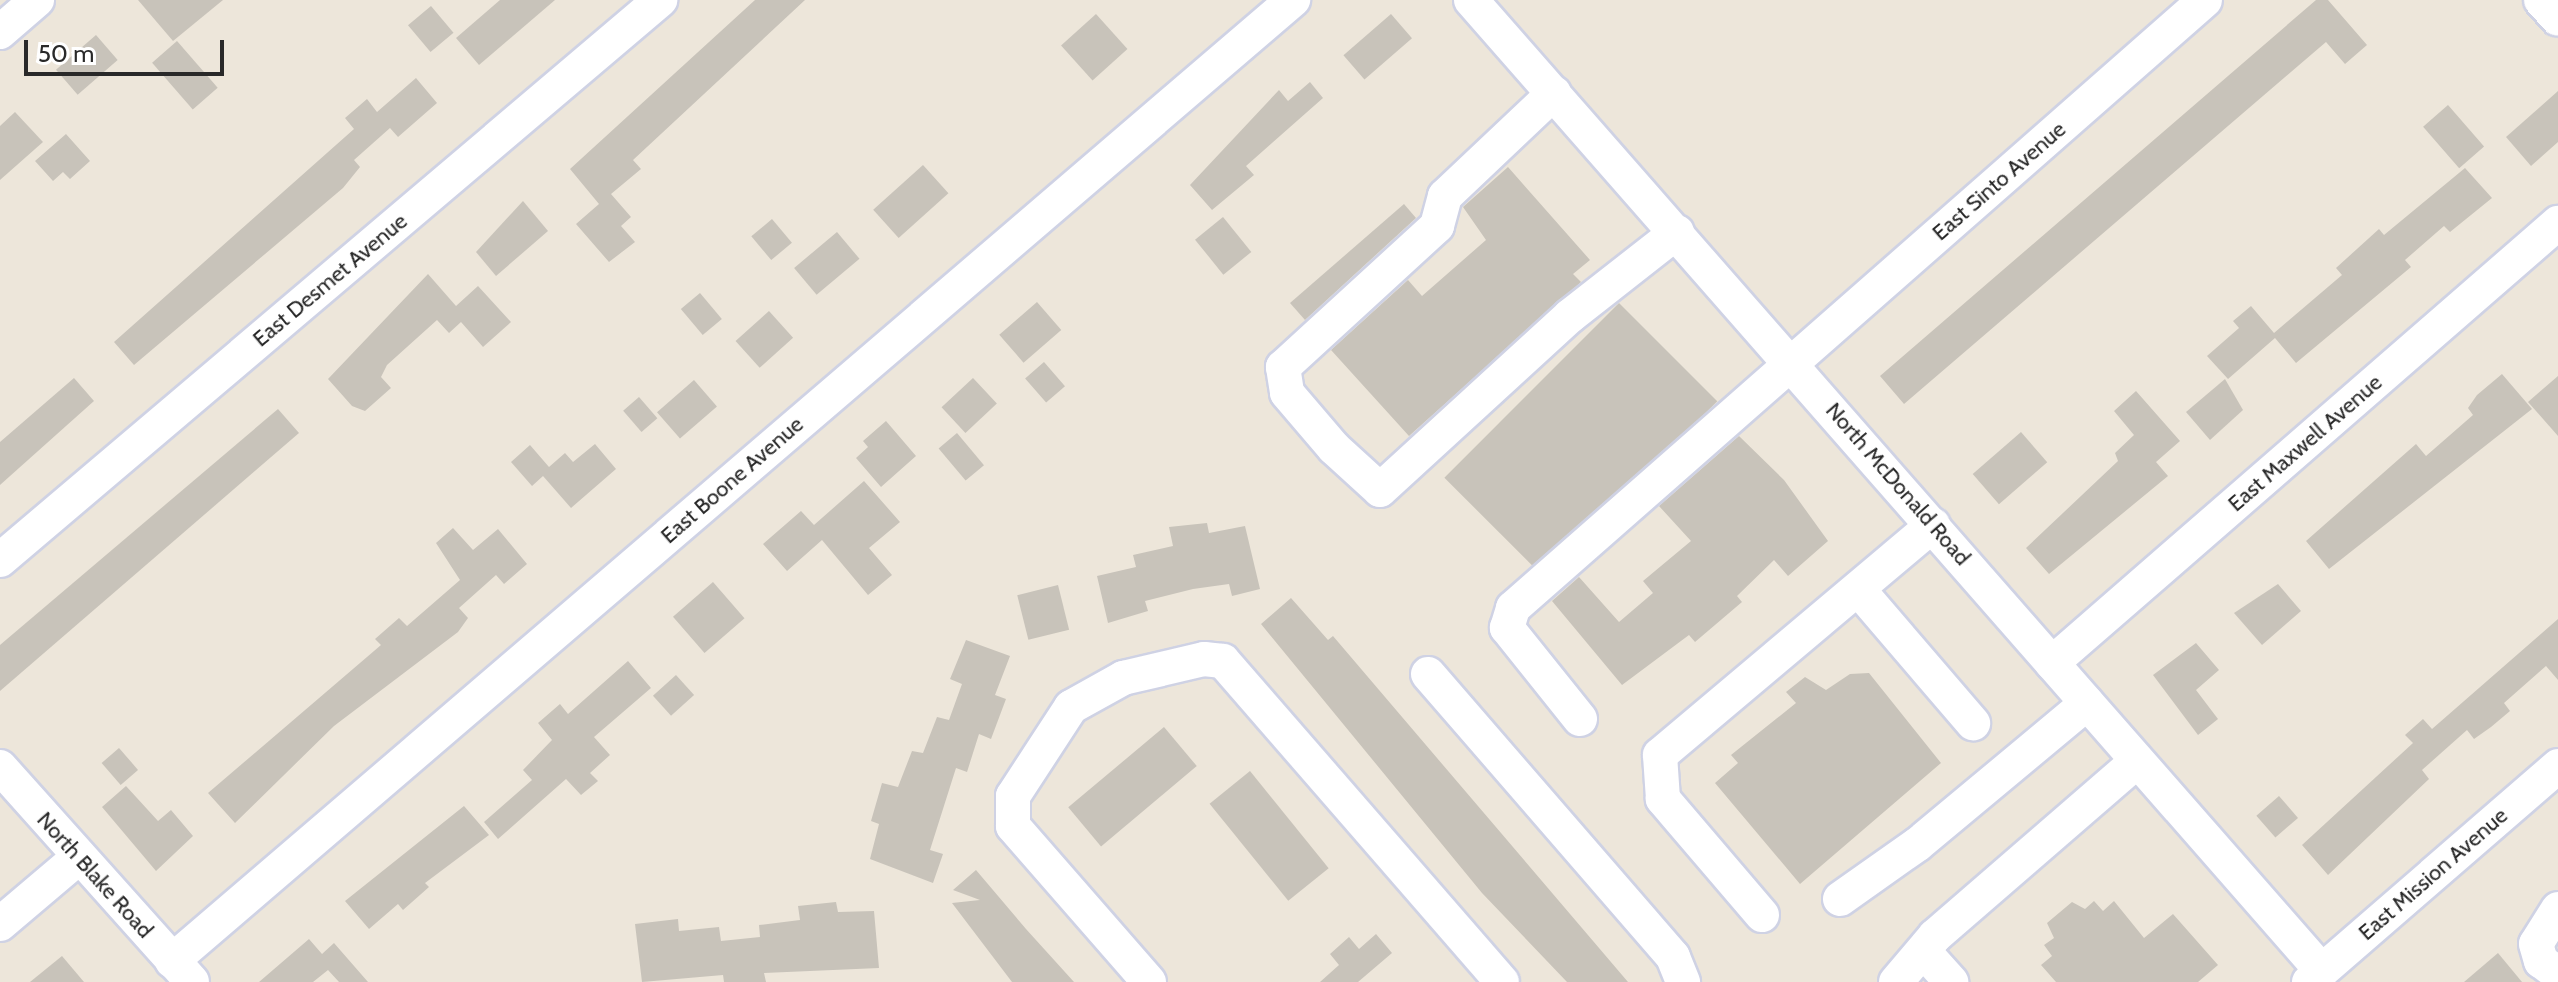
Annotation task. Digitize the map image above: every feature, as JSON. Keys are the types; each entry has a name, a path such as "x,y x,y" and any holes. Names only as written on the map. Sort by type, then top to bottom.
{"street":[{"path":"0,32 37,0"},
{"name":"East Desmet Avenue","path":"0,560 660,0"},
{"name":"East Boone Avenue","path":"180,974 1293,0"},
{"name":"East Sinto Avenue","path":"1580,719 1507,628 1513,608 2205,0"},
{"path":"2541,0 2558,19"},
{"name":"North McDonald Road","path":"1479,3 2137,761 2316,976"},
{"path":"1554,93 1445,196 1437,226 1283,367 1287,393 1334,448 1380,490 1570,316 1677,232"},
{"name":"East Maxwell Avenue","path":"2052,663 2558,223"},
{"path":"1762,915 1663,799 1660,755 1933,525"},
{"path":"1858,589 1973,723"},
{"path":"1149,982 1013,826 1013,796 1071,707 1123,678 1204,659 1223,661 1502,982"},
{"path":"1428,674 1673,957 1683,982"},
{"path":"1840,899 1918,844 2087,703"},
{"path":"1896,982 1926,954 1935,936 2137,761"},
{"name":"East Mission Avenue","path":"2316,976 2558,766"},
{"name":"North Blake Road","path":"0,767 180,974"},
{"path":"0,924 79,857"},
{"path":"2558,909 2536,944 2541,961 2558,974"},
{"path":"1926,954 1951,982"}],"building":[{"path":"138,0 223,0 173,41"},
{"path":"500,0 555,0 479,65 456,38"},
{"path":"755,0 805,0 633,160 641,169 611,194 631,217 621,226 635,242 609,262 576,224 599,204 570,169"},
{"path":"2316,0 2328,0 2367,45 2345,64 2326,42 1904,404 1880,376"},
{"path":"431,6 453,33 431,52 408,25"},
{"path":"1096,14 1127,49 1093,80 1061,45"},
{"path":"1391,14 1412,38 1364,79 1343,55"},
{"path":"96,35 118,60 78,95 56,70"},
{"path":"177,41 218,88 193,109 152,63"},
{"path":"416,78 437,103 398,137 390,128 354,160 360,167 343,188 134,365 114,342 354,129 345,118 367,99 377,112"},
{"path":"1310,82 1323,98 1246,166 1254,175 1212,210 1190,185 1279,90 1288,101"},
{"path":"2558,91 2558,142 2531,166 2506,137"},
{"path":"2448,105 2484,147 2459,168 2423,127"},
{"path":"15,112 43,142 0,180 0,126"},
{"path":"66,134 90,161 70,179 63,172 53,181 35,161"},
{"path":"923,165 948,193 899,238 873,210"},
{"path":"1508,167 1590,260 1573,274 1581,282 1409,436 1331,350 1408,280 1422,296 1486,240 1463,207"},
{"path":"2465,168 2492,198 2450,232 2444,226 2405,260 2411,267 2296,363 2275,338 2228,379 2207,356 2239,328 2233,321 2251,306 2274,333 2342,275 2336,268 2379,229 2384,235"},
{"path":"523,201 548,231 496,276 476,252"},
{"path":"1404,204 1416,218 1305,320 1290,303"},
{"path":"1223,217 1251,252 1223,275 1195,240"},
{"path":"772,219 792,243 771,260 751,236"},
{"path":"837,232 859,259 817,295 794,268"},
{"path":"428,274 456,306 478,286 511,322 483,347 461,322 449,333 437,320 387,365 381,377 391,388 365,411 352,406 328,379"},
{"path":"700,293 722,319 703,335 681,309"},
{"path":"1037,302 1061,330 1024,363 999,335"},
{"path":"1619,303 1717,401 1543,576 1444,478"},
{"path":"769,311 793,338 760,368 736,341"},
{"path":"1044,362 1065,386 1046,403 1025,378"},
{"path":"2502,374 2532,409 2329,569 2306,541 2416,444 2426,456 2473,415 2468,408 2477,395"},
{"path":"2558,376 2558,436 2528,402"},
{"path":"74,378 94,401 0,485 0,442"},
{"path":"973,378 997,404 965,433 942,407"},
{"path":"2225,379 2243,410 2210,440 2186,412"},
{"path":"694,380 717,406 680,439 657,412"},
{"path":"2136,391 2180,441 2156,462 2168,476 2049,574 2026,548 2118,461 2115,453 2134,435 2114,411"},
{"path":"639,397 657,418 642,432 623,411"},
{"path":"278,409 299,433 0,691 0,645"},
{"path":"886,421 916,456 881,487 856,458 868,447 863,441"},
{"path":"2021,432 2047,462 1999,504 1973,474"},
{"path":"957,433 984,465 966,481 939,448"},
{"path":"1739,436 1784,480 1828,541 1788,576 1774,560 1737,596 1742,602 1695,642 1689,635 1622,685 1552,601 1579,577 1619,622 1653,593 1643,581 1691,541 1659,506"},
{"path":"595,444 616,469 571,508 543,476 532,486 511,462 530,445 549,467 565,453 573,462"},
{"path":"864,481 900,522 869,548 892,575 868,595 822,540 787,571 763,544 801,511 814,525"},
{"path":"1207,523 1209,533 1245,526 1260,589 1232,596 1229,584 1193,589 1145,601 1148,611 1108,623 1097,576 1136,567 1133,555 1173,546 1169,527"},
{"path":"453,528 473,550 498,529 527,564 504,584 496,575 459,608 468,618 458,632 334,726 235,823 208,793 381,645 375,639 399,618 407,626 460,580 436,543"},
{"path":"713,582 744,618 704,653 673,617"},
{"path":"2278,584 2301,611 2262,645 2234,613"},
{"path":"1058,585 1069,630 1028,640 1017,595"},
{"path":"1291,598 1328,640 1333,636 1628,982 1567,982 1482,893 1261,624"},
{"path":"2558,619 2558,680 2546,666 2504,703 2510,711 2491,727 2474,739 2467,730 2422,770 2429,779 2328,875 2302,845 2413,743 2405,735 2423,719 2432,729"},
{"path":"966,640 1010,656 995,695 1006,699 991,739 979,734 967,772 956,768 930,850 943,854 933,883 870,859 879,824 871,821 882,783 898,787 912,751 923,753 937,717 949,720 962,684 950,679"},
{"path":"2196,643 2219,670 2196,690 2218,719 2198,735 2153,675"},
{"path":"628,661 651,688 594,737 610,755 590,773 598,781 581,795 566,779 498,839 484,822 532,780 523,770 552,740 538,723 560,704 568,714"},
{"path":"1869,673 1941,763 1800,884 1715,783 1738,763 1731,755 1796,703 1786,692 1805,677 1826,690 1850,674"},
{"path":"676,675 694,695 671,716 653,696"},
{"path":"1164,727 1197,766 1101,846 1068,807"},
{"path":"119,748 138,770 121,785 102,763"},
{"path":"1250,771 1329,868 1288,901 1210,804"},
{"path":"126,786 158,821 171,810 193,836 156,871 102,807"},
{"path":"2279,796 2298,818 2275,838 2256,816"},
{"path":"464,806 489,835 425,883 429,887 403,910 398,904 369,929 345,901"},
{"path":"976,870 1074,982 1012,982 952,903 980,900 953,890"},
{"path":"2094,901 2103,911 2114,901 2144,938 2173,914 2218,965 2198,982 2056,982 2041,965 2052,956 2044,945 2054,938 2047,923 2072,902 2085,909"},
{"path":"836,902 838,912 874,911 879,968 764,973 766,982 724,982 723,975 642,982 635,924 678,919 679,931 719,927 721,941 760,937 759,925 800,920 798,906"},
{"path":"1376,934 1392,953 1358,982 1320,982 1339,965 1330,954 1349,937 1359,949"},
{"path":"309,939 322,954 334,943 368,982 339,982 328,970 313,982 259,982"},
{"path":"2498,953 2522,982 2464,982"},
{"path":"62,956 84,982 30,982"}]}
